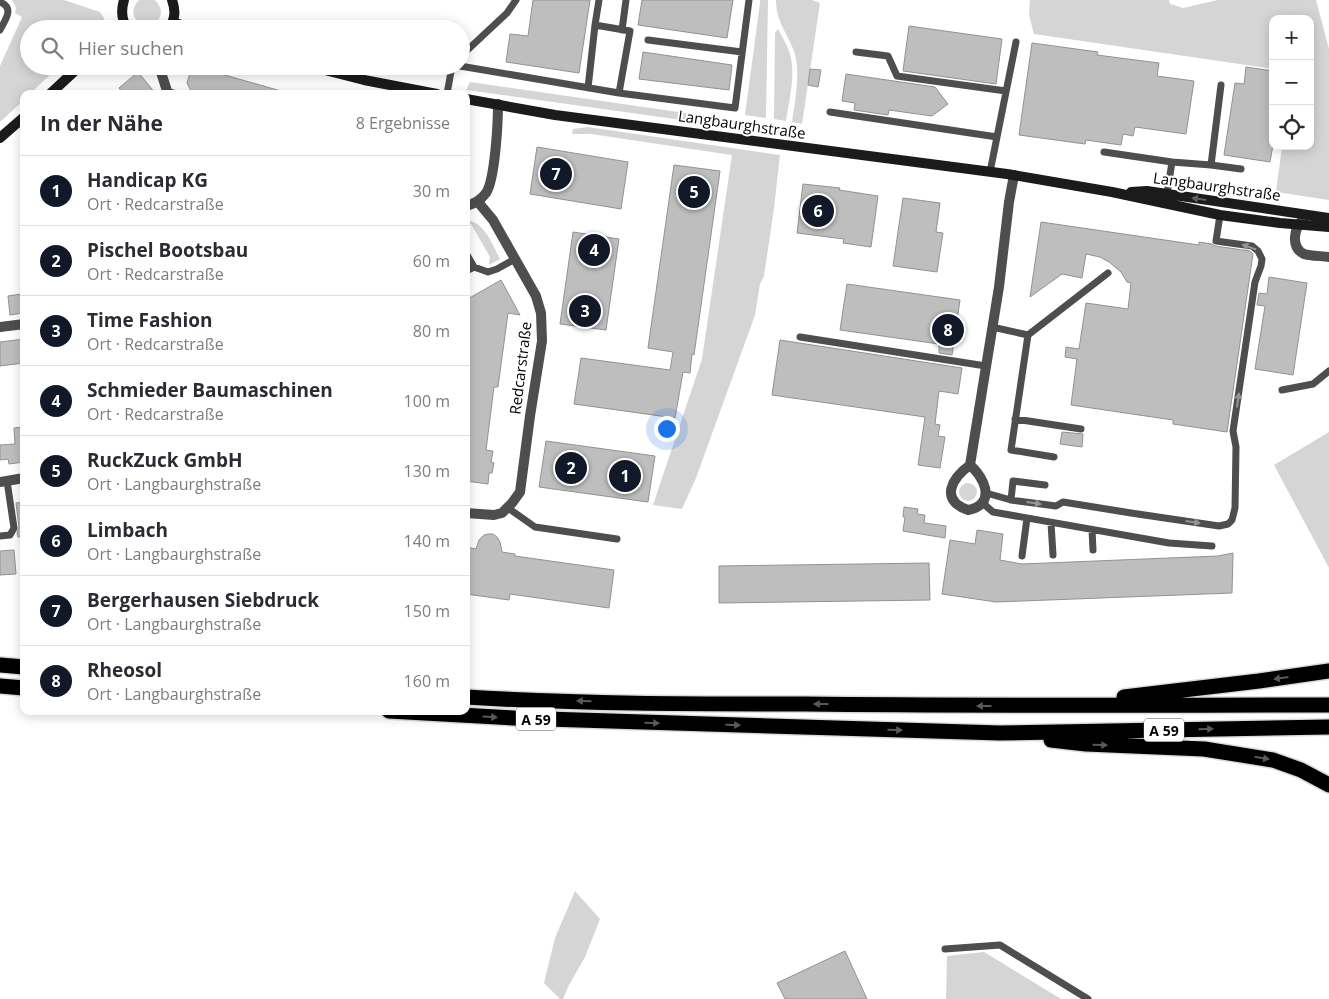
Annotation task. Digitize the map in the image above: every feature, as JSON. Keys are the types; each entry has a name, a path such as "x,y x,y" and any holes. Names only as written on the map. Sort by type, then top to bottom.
{"highway":[{"path":"0,665 20,667"},
{"path":"1032,706 1169,692 1329,671"},
{"path":"0,686 20,688"},
{"name":"A 59","path":"470,697 513,700 720,704 1329,705"},
{"name":"A 59","path":"460,715 1000,733 1329,727"},
{"path":"1000,733 1086,744 1204,749 1224,752 1272,760 1301,770 1329,785"}],"main road":[{"path":"123,0 123,20"},
{"path":"172,0 175,8 173,20"},
{"path":"54,90 70,75"},
{"path":"344,75 417,90"},
{"name":"Langbaurghstraße","path":"470,100 554,115 1014,175 1112,192 1220,215 1329,227"},
{"path":"0,138 20,120"},
{"name":"Langbaurghstraße","path":"1112,192 1147,191 1329,218"}],"street":[{"path":"163,75 170,90"},
{"path":"470,205 478,202 486,193 490,183 495,150 498,104"},
{"path":"970,465 980,476 984,484 985,497 981,504 968,510 961,508 955,503 951,487 962,470 970,465 999,287 1014,175"},
{"name":"Redcarstraße","path":"478,202 492,220 536,296 542,324 542,341 520,492 508,508"},
{"name":"Langbaurghstraße","path":"1298,224 1305,219 1317,216"},
{"path":"1298,224 1294,236 1296,245 1304,254 1329,257"},
{"path":"0,328 20,325"},
{"path":"3,482 20,479"},
{"path":"470,513 494,515 508,508"}],"lane":[{"path":"470,48 507,13 516,0"},
{"path":"588,88 599,0"},
{"path":"622,30 626,0"},
{"path":"470,68 619,94 735,108 749,0"},
{"path":"0,2 6,4 8,8 0,30"},
{"path":"595,25 630,31 619,94"},
{"path":"648,40 742,52"},
{"path":"990,172 1016,42"},
{"path":"856,52 888,56 897,76 1006,91"},
{"path":"448,90 450,75"},
{"path":"1211,165 1221,85"},
{"path":"830,112 997,137"},
{"path":"1104,152 1172,162 1241,169"},
{"path":"1167,194 1172,162"},
{"path":"1212,546 1169,543 993,512 986,506 985,497 1056,506 1064,502 1219,526 1228,524 1232,520 1235,508 1236,447 1233,431 1255,282 1262,266 1262,259 1258,251 1252,246 1216,241 1220,215"},
{"path":"470,260 474,267 488,272 515,259"},
{"path":"470,269 474,267"},
{"path":"1054,456 1011,450 1028,335 1108,273"},
{"path":"992,327 1028,335"},
{"path":"800,337 986,366"},
{"path":"1282,390 1313,384 1329,371"},
{"path":"1015,419 1080,429"},
{"path":"1011,500 1013,481 1045,486"},
{"path":"0,536 10,535 14,528 3,482"},
{"path":"508,508 535,527 617,539"},
{"path":"1022,556 1026,518"},
{"path":"1051,523 1053,555"},
{"path":"1092,530 1093,550"},
{"path":"945,950 1000,945 1088,999"}],"shaded area":[{"path":"12,0 64,0 100,12 104,20 21,20 22,17 15,13 16,8"},
{"path":"139,0 155,0 161,13 158,20 136,20 133,12"},
{"path":"760,0 768,0 766,118 745,115"},
{"path":"776,0 812,0 820,3 802,124 792,122 797,86 796,59 780,21"},
{"path":"1030,0 1169,0 1170,4 1183,8 1218,0 1316,0 1329,49 1329,200 1276,192 1281,150 1314,150 1314,15 1269,15 1269,68 1034,34 1029,15"},
{"path":"20,21 20,75 50,75 34,90 20,90 20,104 0,122 0,66"},
{"path":"778,29 786,43 792,66 791,90 786,121 774,119 775,33"},
{"path":"470,82 776,126 783,128 783,132 768,132 466,90"},
{"path":"588,127 780,155 764,276 760,284 755,315 696,478 682,509 653,505 702,359 732,155 591,134 572,134 573,129"},
{"path":"470,221 483,229 500,259 489,265 490,257"},
{"path":"1329,432 1329,568 1274,465"},
{"path":"964,483 972,483 977,488 975,499 964,501 959,496 959,488"},
{"path":"575,891 600,919 585,957 563,999 560,999 544,983 555,938"},
{"path":"984,952 1061,999 946,999 947,956"}],"building":[{"path":"533,0 590,0 579,73 506,62 510,34 528,36"},
{"path":"642,0 733,0 727,38 638,25"},
{"path":"909,26 1002,39 996,84 903,71"},
{"path":"1032,43 1098,52 1097,55 1159,63 1157,76 1194,81 1186,134 1135,127 1133,136 1123,134 1121,145 1086,140 1085,144 1019,135"},
{"path":"643,52 732,65 729,90 639,79"},
{"path":"1246,67 1269,70 1269,150 1272,150 1270,162 1224,155 1235,83 1244,84"},
{"path":"810,69 821,70 818,87 808,85"},
{"path":"846,74 935,87 948,104 932,116 889,110 888,115 854,110 855,103 842,101"},
{"path":"134,75 140,75 153,90 121,90 119,88"},
{"path":"189,75 225,75 277,90 190,90 187,83"},
{"path":"537,147 628,162 621,209 530,194"},
{"path":"674,165 720,171 694,355 692,354 690,373 683,372 675,418 574,404 581,358 670,370 673,352 648,348"},
{"path":"803,184 840,188 839,190 878,196 871,247 843,243 844,239 797,233"},
{"path":"903,198 940,203 936,232 943,233 937,272 893,266"},
{"path":"1041,222 1199,245 1199,242 1250,251 1253,254 1227,432 1173,424 1173,420 1071,405 1077,359 1065,357 1066,347 1079,349 1086,303 1128,309 1131,283 1127,282 1121,272 1109,262 1100,257 1086,254 1082,278 1062,274 1030,297"},
{"path":"573,232 619,239 606,330 560,324"},
{"path":"1269,277 1307,283 1293,375 1255,369 1265,306 1257,305 1259,293 1267,294"},
{"path":"501,280 520,315 508,313 498,387 494,387 486,450 493,451 491,462 494,463 492,473 489,473 488,484 470,482 470,298"},
{"path":"847,284 960,300 952,355 939,353 939,344 840,330"},
{"path":"20,294 20,313 10,315 8,296"},
{"path":"20,340 20,364 0,366 0,342"},
{"path":"780,340 962,368 958,394 939,391 935,424 940,425 938,436 945,437 940,468 918,465 925,417 772,395"},
{"path":"20,427 20,463 9,464 8,459 0,460 0,445 15,444 14,428"},
{"path":"1062,432 1083,434 1082,447 1060,444"},
{"path":"546,441 655,456 648,502 539,487"},
{"path":"20,502 20,537 18,537 17,533 19,527 16,503"},
{"path":"904,507 918,509 917,514 925,515 924,523 946,526 945,538 903,531"},
{"path":"977,530 1003,534 1000,560 1022,564 1218,556 1233,553 1232,593 996,602 942,594 950,540 975,544"},
{"path":"493,534 500,542 502,552 515,554 515,556 614,570 609,608 510,594 509,600 470,595 470,548 476,549 479,540 484,535"},
{"path":"14,550 16,574 0,575 0,551"},
{"path":"929,563 930,600 719,603 719,566"},
{"path":"845,951 867,999 785,999 777,983"}],"place":[{"name":"Bergerhausen Siebdruck","path":"556,174"},
{"name":"RuckZuck GmbH","path":"694,192"},
{"name":"Limbach","path":"818,211"},
{"name":"Schmieder Baumaschinen","path":"594,250"},
{"name":"Time Fashion","path":"585,311"},
{"name":"Rheosol","path":"948,330"},
{"name":"Pischel Bootsbau","path":"571,468"},
{"name":"Handicap KG","path":"625,476"}]}
